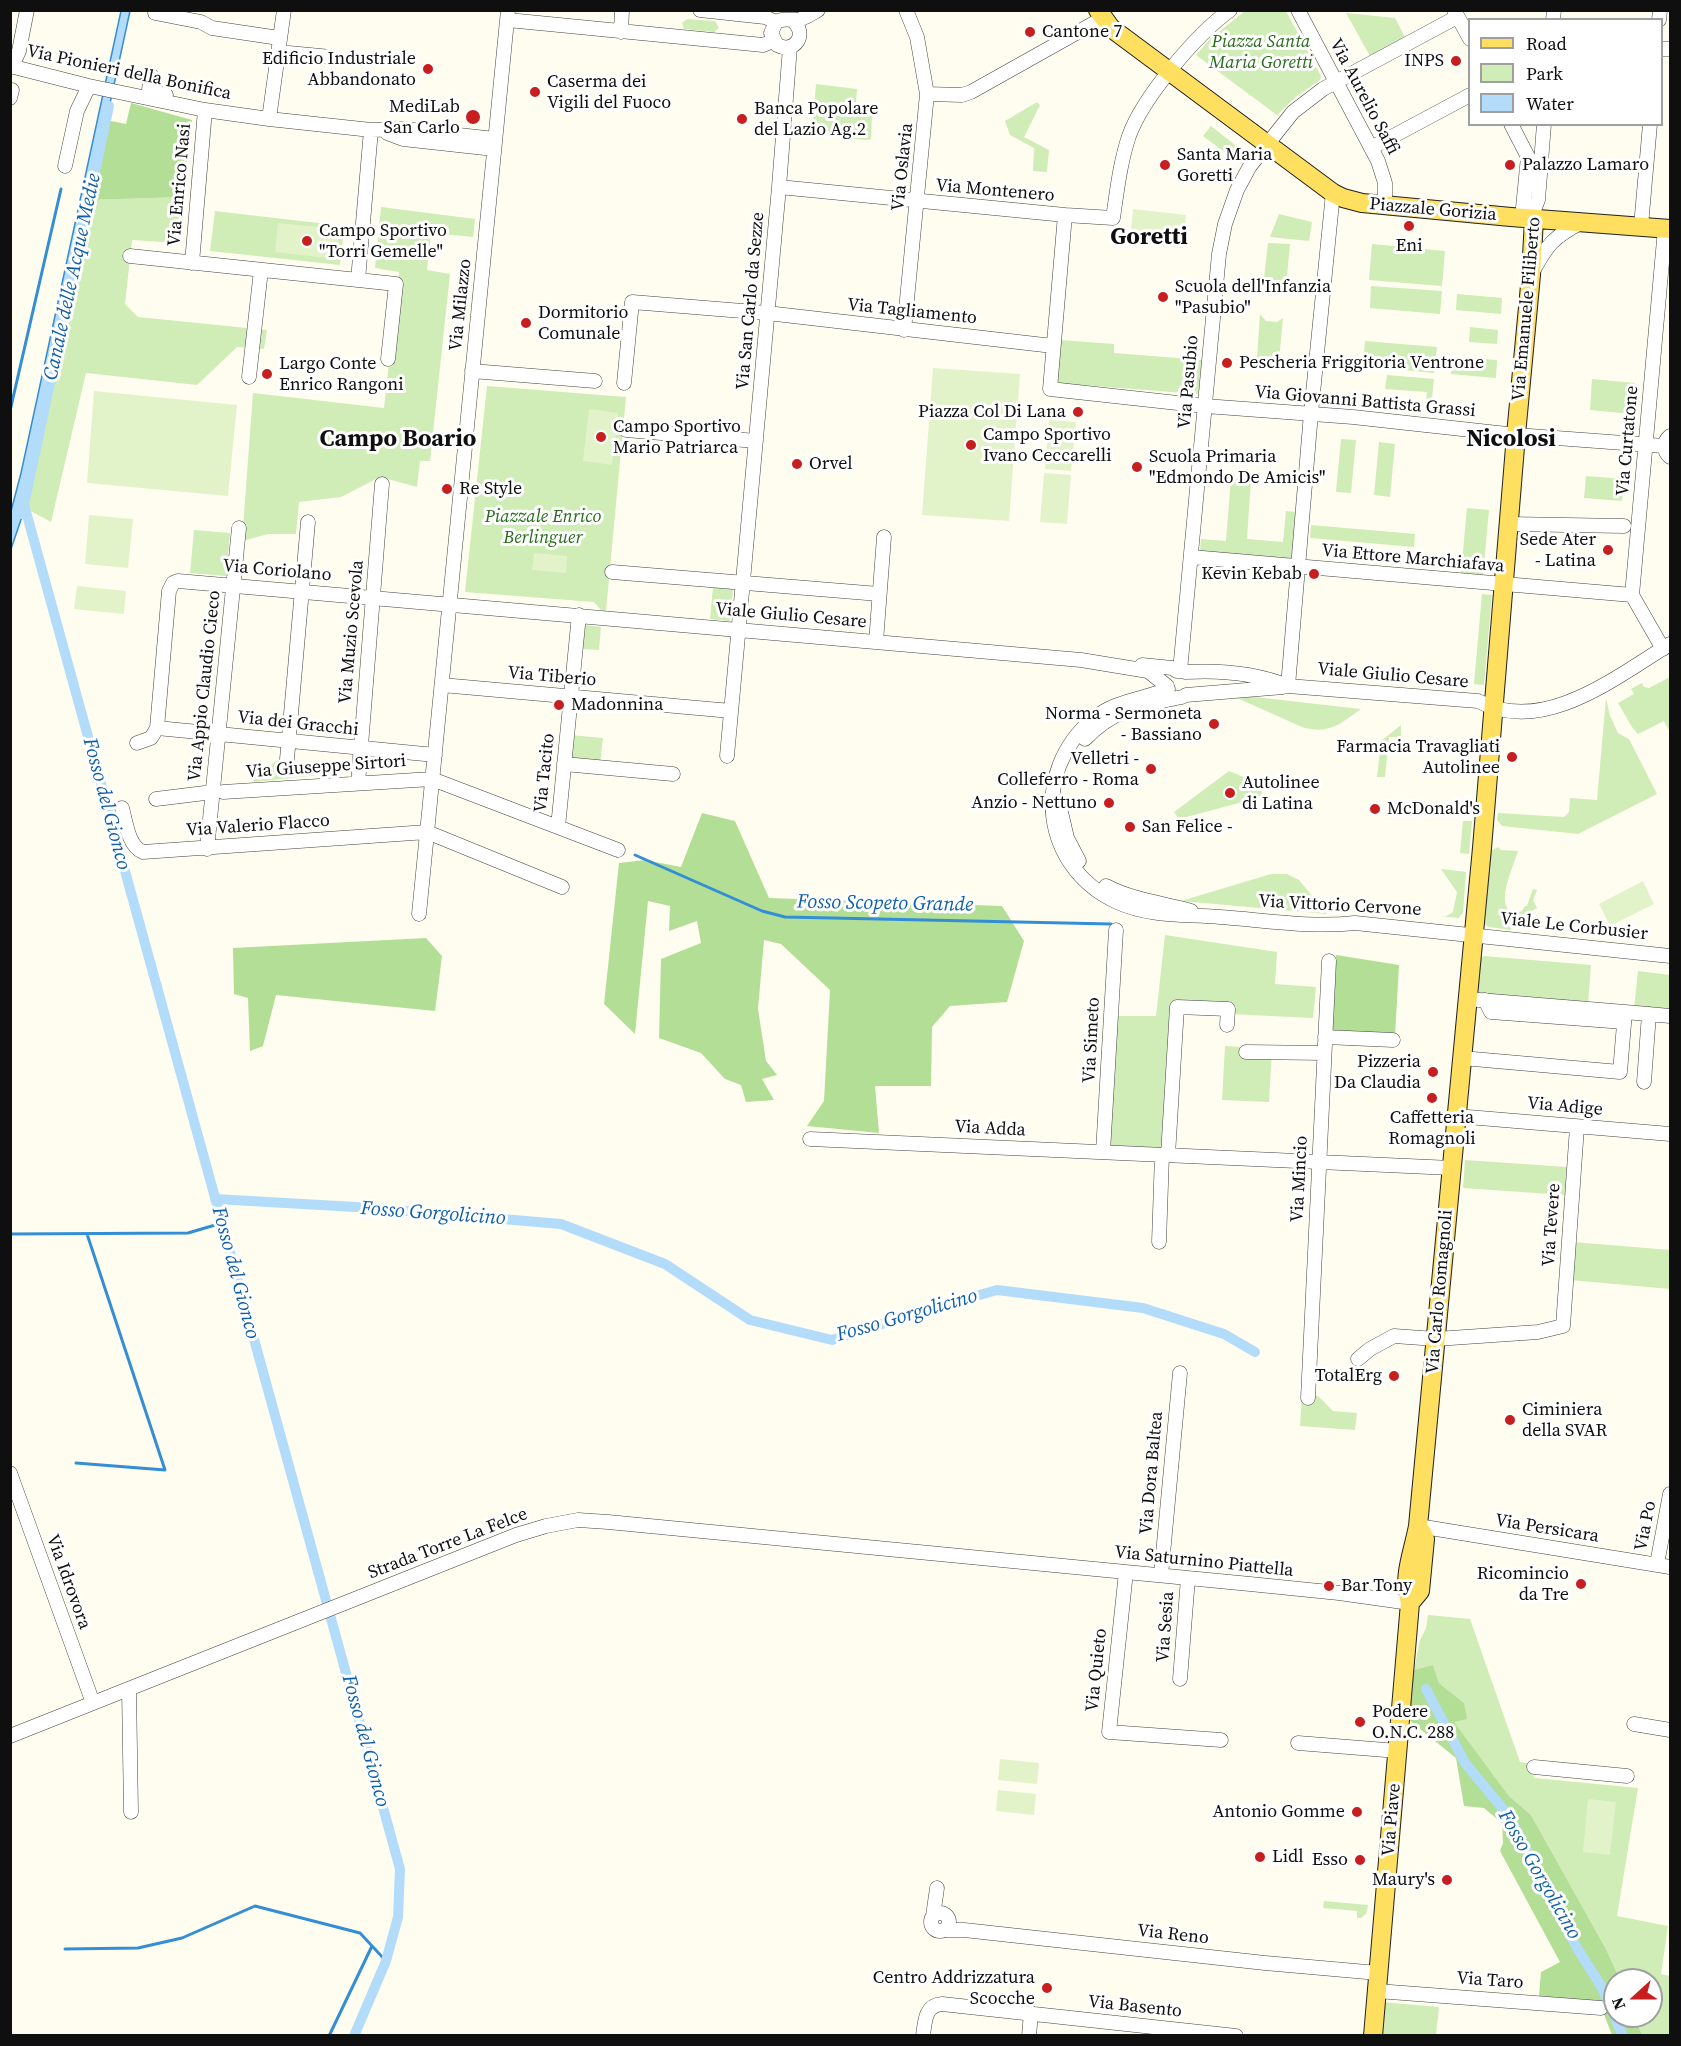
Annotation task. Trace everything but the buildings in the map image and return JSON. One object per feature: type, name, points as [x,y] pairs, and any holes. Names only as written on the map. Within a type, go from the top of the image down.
[{"type":"main road","name":"Piazzale Gorizia","points":[[1101,14],[1107,25],[1333,193],[1353,201],[1668,229]]},
{"type":"main road","name":"Via Emanuele Filiberto","points":[[1493,710],[1531,275],[1530,215]]},
{"type":"main road","name":"Via Carlo Romagnoli","points":[[1418,1526],[1462,1058],[1476,1000],[1473,935],[1493,710]]},
{"type":"main road","name":"Via Piave","points":[[1373,2036],[1410,1603],[1420,1591],[1425,1539],[1418,1526]]},
{"type":"street","points":[[14,67],[27,10]]},
{"type":"street","points":[[269,119],[284,10]]},
{"type":"street","points":[[621,32],[622,10]]},
{"type":"street","points":[[700,10],[765,17],[776,22]]},
{"type":"street","points":[[793,21],[799,28],[800,37],[795,45],[781,47],[774,41],[771,33],[776,22],[784,19],[793,21],[818,10]]},
{"type":"street","name":"Via Oslavia","points":[[904,330],[927,94],[920,48],[914,26],[906,10]]},
{"type":"street","points":[[1170,72],[1205,32],[1230,10]]},
{"type":"street","name":"Via Aurelio Saffi","points":[[1298,10],[1384,176],[1384,205]]},
{"type":"street","points":[[155,13],[201,22],[212,28],[279,38]]},
{"type":"street","points":[[927,94],[962,95],[970,92],[1101,14]]},
{"type":"street","points":[[1456,14],[1468,35]]},
{"type":"street","name":"Via Pasubio","points":[[1181,671],[1219,254],[1223,231],[1237,190],[1267,144],[1299,106],[1336,82],[1456,14]]},
{"type":"street","points":[[508,15],[621,32],[763,45],[774,41]]},
{"type":"street","name":"Via Milazzo","points":[[450,604],[508,15]]},
{"type":"street","name":"Via San Carlo da Sezze","points":[[727,756],[780,187],[790,47]]},
{"type":"street","points":[[278,52],[331,57]]},
{"type":"street","name":"Via Pionieri della Bonifica","points":[[14,67],[135,97],[205,110],[377,130],[403,139],[494,144]]},
{"type":"street","name":"Via Montenero","points":[[780,187],[918,202],[1113,218],[1121,163],[1130,134],[1147,102],[1170,72]]},
{"type":"street","points":[[151,75],[149,90],[184,99],[227,104],[234,114]]},
{"type":"street","points":[[65,166],[76,111],[89,86]]},
{"type":"street","points":[[1371,148],[1468,96]]},
{"type":"street","name":"Via Enrico Nasi","points":[[192,263],[205,110]]},
{"type":"street","points":[[1512,126],[1528,157],[1530,215]]},
{"type":"street","points":[[1522,126],[1535,152],[1530,215]]},
{"type":"street","name":"Via Emanuele Filiberto","points":[[1530,215],[1538,200],[1544,126]]},
{"type":"street","points":[[1641,226],[1650,126]]},
{"type":"street","points":[[358,280],[377,130]]},
{"type":"street","points":[[1288,686],[1311,413],[1333,193]]},
{"type":"street","points":[[1065,215],[1050,389],[1205,406]]},
{"type":"street","points":[[1531,275],[1550,243],[1566,230],[1582,222]]},
{"type":"street","name":"Via Curtatone","points":[[1632,595],[1668,229]]},
{"type":"street","points":[[130,256],[396,284],[388,359]]},
{"type":"street","points":[[249,377],[261,270]]},
{"type":"street","name":"Via Tagliamento","points":[[624,383],[632,302],[1053,345]]},
{"type":"street","points":[[472,371],[595,381]]},
{"type":"street","name":"Via Giovanni Battista Grassi","points":[[1205,406],[1311,413],[1516,435],[1668,446]]},
{"type":"street","points":[[626,430],[756,441]]},
{"type":"street","name":"Via Muzio Scevola","points":[[358,783],[382,484]]},
{"type":"street","points":[[287,759],[308,522]]},
{"type":"street","points":[[1509,524],[1624,526]]},
{"type":"street","name":"Via Appio Claudio Cieco","points":[[207,849],[218,792],[219,734],[239,528]]},
{"type":"street","points":[[876,642],[884,537]]},
{"type":"street","name":"Via Ettore Marchiafava","points":[[1191,557],[1632,595]]},
{"type":"street","points":[[612,572],[879,594]]},
{"type":"street","name":"Via Coriolano","points":[[157,728],[169,591],[173,583],[181,581],[450,604]]},
{"type":"street","points":[[1632,595],[1667,646]]},
{"type":"street","name":"Viale Giulio Cesare","points":[[450,604],[1081,660],[1148,671],[1168,687]]},
{"type":"street","name":"Via Giuseppe Sirtori","points":[[419,914],[450,604]]},
{"type":"street","name":"Via Tacito","points":[[558,827],[579,615]]},
{"type":"street","name":"Viale Giulio Cesare","points":[[1184,696],[1288,686],[1478,701],[1493,710],[1527,711],[1561,705],[1587,694],[1667,646]]},
{"type":"street","name":"Viale Giulio Cesare","points":[[1129,668],[1140,665],[1162,666],[1181,671],[1228,673],[1288,686]]},
{"type":"street","points":[[1181,671],[1193,681],[1192,689],[1184,696],[1174,695],[1168,687],[1170,675],[1181,671]]},
{"type":"street","name":"Via Tiberio","points":[[442,685],[732,711]]},
{"type":"street","name":"Via Vittorio Cervone","points":[[1168,687],[1117,704],[1092,719],[1061,760],[1052,801],[1054,822],[1062,849],[1075,871],[1094,889],[1125,905],[1168,915],[1204,915],[1330,926],[1355,923],[1473,935]]},
{"type":"street","name":"Via Vittorio Cervone","points":[[1184,696],[1127,710],[1113,716],[1093,731],[1075,752],[1068,766],[1062,791],[1061,812],[1072,849],[1082,866],[1096,880],[1135,898],[1167,904],[1204,915]]},
{"type":"street","points":[[137,743],[151,738],[157,728]]},
{"type":"street","name":"Via dei Gracchi","points":[[157,728],[435,755]]},
{"type":"street","points":[[564,764],[673,774]]},
{"type":"street","points":[[432,779],[618,850]]},
{"type":"street","name":"Via Giuseppe Sirtori","points":[[156,799],[218,792],[432,779]]},
{"type":"street","name":"Via Valerio Flacco","points":[[122,808],[132,843],[141,851],[207,849],[427,832]]},
{"type":"street","points":[[427,832],[562,887]]},
{"type":"street","name":"Via Simeto","points":[[1103,1152],[1116,930]]},
{"type":"street","name":"Viale Le Corbusier","points":[[1473,935],[1671,956]]},
{"type":"street","name":"Via Mincio","points":[[1308,1398],[1329,962]]},
{"type":"street","points":[[1476,1000],[1491,1012],[1625,1017],[1649,1014],[1671,1016]]},
{"type":"street","points":[[1159,1242],[1177,1007],[1227,1009],[1227,1025]]},
{"type":"street","points":[[1644,1082],[1649,1014]]},
{"type":"street","points":[[1462,1058],[1620,1072],[1625,1017]]},
{"type":"street","points":[[1325,1037],[1393,1040]]},
{"type":"street","points":[[1246,1052],[1324,1053]]},
{"type":"street","name":"Via Adige","points":[[1456,1116],[1671,1134]]},
{"type":"street","name":"Via Tevere","points":[[1436,1339],[1538,1332],[1563,1326],[1577,1127]]},
{"type":"street","name":"Via Adda","points":[[810,1139],[1452,1168]]},
{"type":"street","points":[[1358,1359],[1394,1336],[1436,1339]]},
{"type":"street","name":"Via Dora Baltea","points":[[1161,1575],[1180,1374]]},
{"type":"street","name":"Via Idrovora","points":[[10,1473],[93,1703]]},
{"type":"street","name":"Via Po","points":[[1664,1566],[1671,1494]]},
{"type":"street","name":"Strada Torre La Felce","points":[[10,1736],[516,1535],[578,1520],[768,1536],[995,1560]]},
{"type":"street","name":"Via Persicara","points":[[1418,1526],[1664,1566]]},
{"type":"street","name":"Via Saturnino Piattella","points":[[995,1560],[1339,1593],[1410,1603]]},
{"type":"street","name":"Via Quieto","points":[[1126,1572],[1109,1732],[1221,1740]]},
{"type":"street","name":"Via Sesia","points":[[1180,1679],[1188,1578]]},
{"type":"street","points":[[129,1689],[131,1812]]},
{"type":"street","points":[[1634,1724],[1671,1730]]},
{"type":"street","points":[[1299,1743],[1398,1750]]},
{"type":"street","points":[[1534,1767],[1627,1776]]},
{"type":"street","name":"Via Reno","points":[[936,1894],[942,1920],[964,1930],[1253,1962],[1377,1982]]},
{"type":"street","name":"Via Taro","points":[[1377,1982],[1601,2008]]},
{"type":"street","name":"Via Basento","points":[[923,2036],[925,2017],[934,2004],[1236,2036]]},
{"type":"street","points":[[1029,2036],[1031,2013]]},
{"type":"green space","name":"Piazza Santa Maria Goretti","points":[[1245,11],[1286,11],[1321,76],[1320,80],[1297,96],[1277,115],[1196,55],[1211,38]]},
{"type":"green space","points":[[1346,13],[1395,18],[1406,39],[1371,58]]},
{"type":"green space","points":[[687,19],[715,21],[719,28],[714,32],[684,29],[682,23]]},
{"type":"green space","points":[[816,84],[857,89],[856,102],[837,104],[843,110],[841,112],[847,115],[872,113],[871,139],[812,134]]},
{"type":"green space","points":[[1037,102],[1040,105],[1024,137],[1049,150],[1047,172],[1033,171],[1034,148],[1010,135],[1005,121]]},
{"type":"green space","points":[[131,103],[192,120],[183,197],[89,200],[106,120],[126,124]]},
{"type":"green space","points":[[1211,126],[1245,153],[1239,163],[1203,136]]},
{"type":"green space","points":[[183,197],[178,243],[132,240],[125,304],[138,317],[267,330],[264,349],[237,347],[197,385],[86,373],[51,522],[25,508],[33,459],[89,200]]},
{"type":"green space","points":[[381,207],[475,219],[473,237],[431,233],[427,270],[450,274],[430,461],[420,461],[417,487],[380,477],[341,497],[299,502],[296,534],[268,534],[242,541],[253,393],[384,408],[399,272],[375,268]]},
{"type":"green space","points":[[1133,209],[1186,215],[1183,248],[1130,243]]},
{"type":"green space","points":[[215,211],[344,226],[340,265],[210,251]]},
{"type":"green space","points":[[1279,214],[1312,222],[1309,241],[1270,237]]},
{"type":"green space","name":"Campo Sportivo \"Torri Gemelle\"","points":[[278,223],[339,229],[336,259],[275,252]]},
{"type":"green space","points":[[1268,243],[1290,244],[1286,287],[1281,281],[1270,280],[1263,286]]},
{"type":"green space","points":[[1372,244],[1445,251],[1442,286],[1369,280]]},
{"type":"green space","points":[[1371,286],[1442,291],[1440,314],[1370,308]]},
{"type":"green space","points":[[1457,294],[1502,298],[1501,314],[1456,310]]},
{"type":"green space","points":[[1260,314],[1266,321],[1277,322],[1283,318],[1279,360],[1257,358]]},
{"type":"green space","points":[[1470,327],[1498,330],[1497,344],[1469,342]]},
{"type":"green space","points":[[1060,340],[1114,344],[1114,353],[1202,360],[1199,391],[1197,394],[1056,383]]},
{"type":"green space","points":[[1365,341],[1437,347],[1434,373],[1363,366]]},
{"type":"green space","points":[[1452,357],[1497,360],[1496,378],[1451,374]]},
{"type":"green space","name":"Campo Sportivo Ivano Ceccarelli","points":[[933,368],[1020,374],[1009,521],[922,515]]},
{"type":"green space","points":[[1387,375],[1434,379],[1431,408],[1426,407],[1427,392],[1385,389]]},
{"type":"green space","points":[[1592,379],[1635,383],[1632,414],[1590,410]]},
{"type":"green space","name":"Piazzale Enrico Berlinguer","points":[[487,386],[626,397],[606,611],[601,610],[594,602],[465,592]]},
{"type":"green space","points":[[94,391],[237,405],[228,496],[87,483]]},
{"type":"green space","name":"Campo Sportivo Mario Patriarca","points":[[589,409],[618,413],[612,465],[583,461]]},
{"type":"green space","points":[[1049,420],[1076,422],[1071,471],[1045,469]]},
{"type":"green space","points":[[1341,439],[1356,440],[1351,493],[1336,492]]},
{"type":"green space","points":[[1379,442],[1395,444],[1390,497],[1374,495]]},
{"type":"green space","points":[[1044,473],[1071,475],[1067,524],[1040,522]]},
{"type":"green space","points":[[1586,476],[1624,479],[1622,501],[1584,498]]},
{"type":"green space","points":[[1231,478],[1251,480],[1247,539],[1283,542],[1286,511],[1296,512],[1292,559],[1200,551],[1201,539],[1226,541]]},
{"type":"green space","points":[[1467,508],[1489,510],[1483,575],[1461,573]]},
{"type":"green space","points":[[89,515],[133,519],[128,568],[85,564]]},
{"type":"green space","points":[[1311,525],[1415,534],[1414,547],[1310,538]]},
{"type":"green space","points":[[194,530],[230,533],[226,576],[190,573]]},
{"type":"green space","points":[[534,553],[567,556],[566,573],[532,570]]},
{"type":"green space","points":[[77,586],[126,591],[124,614],[74,609]]},
{"type":"green space","points":[[713,587],[733,589],[730,621],[710,619]]},
{"type":"green space","points":[[1482,594],[1492,595],[1484,685],[1474,684]]},
{"type":"green space","points":[[585,625],[601,627],[599,650],[583,649]]},
{"type":"green space","points":[[1670,677],[1670,732],[1664,721],[1638,734],[1618,703],[1634,694],[1631,689],[1642,683],[1644,687],[1649,688]]},
{"type":"green space","points":[[1228,694],[1361,709],[1334,727],[1311,729]]},
{"type":"green space","points":[[1606,698],[1610,716],[1618,733],[1629,739],[1657,794],[1578,834],[1502,826],[1497,820],[1498,813],[1564,817],[1569,812],[1570,798],[1597,800]]},
{"type":"green space","points":[[1401,725],[1401,737],[1389,737],[1385,777],[1377,777],[1381,741]]},
{"type":"green space","points":[[570,735],[603,738],[600,764],[568,761]]},
{"type":"green space","points":[[278,760],[317,764],[317,775],[254,782],[253,770],[263,770]]},
{"type":"green space","points":[[1229,771],[1263,785],[1261,797],[1179,819],[1174,812]]},
{"type":"green space","points":[[702,813],[735,821],[769,898],[1002,906],[1024,941],[1007,1002],[950,1006],[932,1027],[931,1086],[875,1086],[879,1133],[807,1126],[824,1101],[830,990],[781,944],[764,940],[758,1009],[766,1061],[777,1075],[762,1079],[774,1100],[746,1102],[741,1085],[725,1079],[701,1053],[659,1038],[661,959],[701,943],[697,921],[669,931],[670,906],[648,901],[635,1034],[604,1004],[619,863],[645,860],[681,867]]},
{"type":"green space","points":[[1463,821],[1472,821],[1469,854],[1460,853]]},
{"type":"green space","points":[[1498,847],[1501,850],[1518,851],[1505,893],[1507,908],[1512,913],[1522,911],[1527,906],[1533,889],[1537,890],[1533,900],[1537,908],[1522,916],[1513,915],[1511,930],[1485,925],[1491,851]]},
{"type":"green space","points":[[1441,869],[1466,872],[1463,913],[1458,918],[1446,917],[1453,912],[1457,892]]},
{"type":"green space","points":[[1271,874],[1287,874],[1299,880],[1327,914],[1181,901]]},
{"type":"green space","points":[[1643,881],[1654,904],[1610,926],[1599,904]]},
{"type":"green space","points":[[1165,935],[1277,952],[1275,984],[1316,987],[1313,1018],[1230,1014],[1173,1003],[1165,1153],[1109,1150],[1117,1016],[1156,1016]]},
{"type":"green space","points":[[426,938],[442,956],[435,1011],[276,995],[263,1046],[250,1051],[248,998],[234,994],[233,948]]},
{"type":"green space","points":[[1336,955],[1399,965],[1395,1036],[1332,1033]]},
{"type":"green space","points":[[1484,956],[1591,965],[1588,1004],[1478,996],[1481,958]]},
{"type":"green space","points":[[1638,971],[1670,975],[1670,1013],[1634,1009]]},
{"type":"green space","points":[[1225,1046],[1272,1049],[1269,1102],[1222,1100]]},
{"type":"green space","points":[[1465,1160],[1567,1167],[1565,1195],[1463,1188]]},
{"type":"green space","points":[[1573,1242],[1670,1250],[1670,1289],[1570,1280]]},
{"type":"green space","points":[[1302,1395],[1318,1396],[1333,1411],[1357,1413],[1355,1430],[1300,1426]]},
{"type":"green space","points":[[1428,1615],[1470,1619],[1520,1762],[1531,1764],[1534,1778],[1638,1788],[1617,1916],[1668,1926],[1662,1968],[1615,1968],[1531,1815],[1509,1796],[1453,1721],[1464,1703],[1439,1683],[1433,1665],[1414,1670],[1420,1640],[1426,1628]]},
{"type":"green space","points":[[1433,1665],[1439,1683],[1464,1703],[1467,1719],[1454,1722],[1509,1796],[1531,1815],[1606,1949],[1615,1968],[1603,1968],[1603,2012],[1600,2004],[1539,1996],[1541,1972],[1560,1962],[1500,1851],[1503,1843],[1502,1823],[1484,1808],[1464,1806],[1456,1758],[1409,1720],[1414,1670]]},
{"type":"green space","points":[[1000,1759],[1039,1763],[1037,1784],[998,1780]]},
{"type":"green space","points":[[998,1790],[1036,1794],[1034,1815],[996,1811]]},
{"type":"green space","points":[[1588,1799],[1616,1802],[1610,1855],[1583,1852]]},
{"type":"green space","points":[[1324,1901],[1368,1905],[1366,1914],[1357,1918],[1357,1911],[1323,1908]]},
{"type":"green space","points":[[1663,1974],[1670,1976],[1670,2035],[1642,2035],[1639,2028],[1663,2028]]},
{"type":"green space","points":[[1381,2002],[1439,2007],[1436,2035],[1378,2036]]},
{"type":"green space","points":[[1609,2028],[1639,2028],[1642,2035],[1612,2035]]},
{"type":"water","points":[[121,11],[130,11],[33,459],[25,508],[11,549],[10,515]]},
{"type":"waterway","name":"Canale delle Acque Medie","points":[[22,514],[109,106]]},
{"type":"waterway","points":[[10,411],[61,189]]},
{"type":"waterway","name":"Fosso del Gionco","points":[[25,508],[400,1869],[398,1917],[386,1961],[354,2036]]},
{"type":"waterway","name":"Fosso Scopeto Grande","points":[[635,855],[762,911],[785,917],[1111,924]]},
{"type":"waterway","name":"Fosso Gorgolicino","points":[[215,1199],[373,1208],[561,1224],[665,1264],[750,1320],[832,1340],[997,1290],[1143,1308],[1224,1334],[1255,1352]]},
{"type":"waterway","points":[[10,1234],[188,1233],[222,1223]]},
{"type":"waterway","points":[[76,1463],[165,1470],[87,1234]]},
{"type":"waterway","name":"Fosso Gorgolicino","points":[[1426,1689],[1465,1763],[1509,1816],[1577,1948],[1601,1986],[1623,2036]]},
{"type":"waterway","points":[[65,1949],[138,1948],[182,1938],[255,1906],[360,1933],[386,1961]]},
{"type":"waterway","points":[[329,2036],[372,1946]]},
{"type":"place","name":"Cantone 7","points":[[1030,32]]},
{"type":"place","name":"INPS","points":[[1456,61]]},
{"type":"place","name":"Edificio Industriale Abbandonato","points":[[428,69]]},
{"type":"place","name":"Caserma dei Vigili del Fuoco","points":[[535,92]]},
{"type":"place","name":"MediLab San Carlo","points":[[473,117]]},
{"type":"place","name":"Banca Popolare del Lazio Ag.2","points":[[742,119]]},
{"type":"place","name":"Santa Maria Goretti","points":[[1165,165]]},
{"type":"place","name":"Palazzo Lamaro","points":[[1510,165]]},
{"type":"place","name":"Eni","points":[[1409,226]]},
{"type":"place","name":"Campo Sportivo \"Torri Gemelle\"","points":[[307,241]]},
{"type":"place","name":"Scuola dell'Infanzia \"Pasubio\"","points":[[1163,297]]},
{"type":"place","name":"Dormitorio Comunale","points":[[526,323]]},
{"type":"place","name":"Pescheria Friggitoria Ventrone","points":[[1227,363]]},
{"type":"place","name":"Largo Conte Enrico Rangoni","points":[[267,374]]},
{"type":"place","name":"Piazza Col Di Lana","points":[[1078,412]]},
{"type":"place","name":"Campo Sportivo Mario Patriarca","points":[[601,437]]},
{"type":"place","name":"Campo Sportivo Ivano Ceccarelli","points":[[971,445]]},
{"type":"place","name":"Orvel","points":[[797,464]]},
{"type":"place","name":"Scuola Primaria \"Edmondo De Amicis\"","points":[[1137,467]]},
{"type":"place","name":"Re Style","points":[[447,489]]},
{"type":"place","name":"Sede Ater - Latina","points":[[1608,550]]},
{"type":"place","name":"Kevin Kebab","points":[[1314,574]]},
{"type":"place","name":"Madonnina","points":[[559,705]]},
{"type":"place","name":"Norma - Sermoneta - Bassiano","points":[[1214,724]]},
{"type":"place","name":"Farmacia Travagliati Autolinee","points":[[1512,757]]},
{"type":"place","name":"Velletri - Colleferro - Roma","points":[[1151,769]]},
{"type":"place","name":"Autolinee di Latina","points":[[1230,793]]},
{"type":"place","name":"Anzio - Nettuno","points":[[1109,803]]},
{"type":"place","name":"McDonald's","points":[[1375,809]]},
{"type":"place","name":"San Felice -","points":[[1130,827]]},
{"type":"place","name":"Pizzeria Da Claudia","points":[[1433,1072]]},
{"type":"place","name":"Caffetteria Romagnoli","points":[[1432,1098]]},
{"type":"place","name":"TotalErg","points":[[1394,1376]]},
{"type":"place","name":"Ciminiera della SVAR","points":[[1510,1420]]},
{"type":"place","name":"Ricomincio da Tre","points":[[1581,1584]]},
{"type":"place","name":"Bar Tony","points":[[1329,1586]]},
{"type":"place","name":"Podere O.N.C. 288","points":[[1360,1722]]},
{"type":"place","name":"Antonio Gomme","points":[[1357,1812]]},
{"type":"place","name":"Lidl","points":[[1260,1857]]},
{"type":"place","name":"Esso","points":[[1360,1860]]},
{"type":"place","name":"Maury's","points":[[1447,1880]]},
{"type":"place","name":"Centro Addrizzatura Scocche","points":[[1047,1988]]},
{"type":"district","name":"Goretti","points":[[1149,238]]},
{"type":"district","name":"Campo Boario","points":[[398,440]]},
{"type":"district","name":"Nicolosi","points":[[1511,440]]}]
